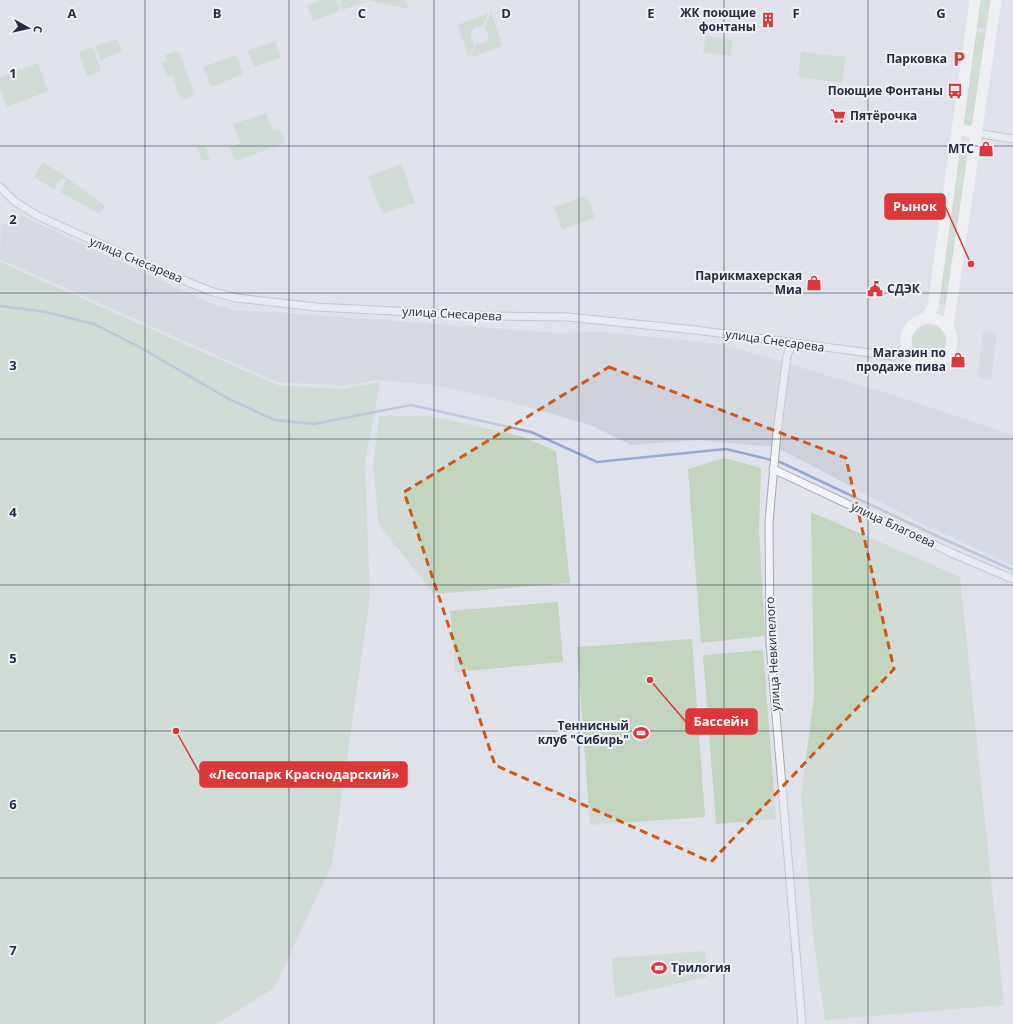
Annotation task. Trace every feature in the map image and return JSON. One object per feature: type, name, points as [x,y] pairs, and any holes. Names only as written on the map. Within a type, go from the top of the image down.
[{"type":"street","points":[[927,317],[933,307],[975,0]]},
{"type":"street","points":[[948,326],[938,319],[927,317],[916,321],[908,330],[905,341],[906,347],[911,356],[920,362],[930,364],[940,362],[948,355],[952,346],[952,336],[948,326],[996,0]]},
{"type":"street","points":[[957,126],[964,131],[977,135],[1013,139]]},
{"type":"street","points":[[955,140],[962,137],[970,138],[977,135]]},
{"type":"street","name":"улица Снесарева","points":[[0,187],[14,201],[38,216],[156,269],[210,291],[236,298],[316,307],[474,316],[568,317],[695,330],[893,356],[906,347]]},
{"type":"street","name":"улица Невкипелого","points":[[792,343],[787,356],[777,432],[769,522],[770,643],[802,1024]]},
{"type":"street","name":"улица Благоева","points":[[774,467],[954,554],[1013,580]]},
{"type":"highlighted area","points":[[609,367],[846,458],[894,669],[711,862],[495,765],[404,492]]},
{"type":"shaded area","points":[[20,215],[210,303],[235,311],[261,311],[557,333],[604,332],[721,344],[897,396],[1013,435],[1013,566],[923,524],[776,447],[697,440],[631,445],[593,426],[505,401],[435,385],[378,380],[345,386],[277,382],[0,259],[1,225],[17,219]]},
{"type":"shaded area","points":[[983,331],[997,332],[991,380],[978,378]]},
{"type":"green space","points":[[320,0],[336,0],[340,11],[313,21],[307,5]]},
{"type":"green space","points":[[344,0],[367,1],[343,10],[340,2]]},
{"type":"green space","points":[[366,0],[405,0],[409,9]]},
{"type":"green space","points":[[980,0],[991,0],[987,29],[976,27]]},
{"type":"green space","points":[[491,12],[503,46],[470,58],[476,44],[483,43],[488,39],[488,33],[484,28]]},
{"type":"green space","points":[[488,13],[482,27],[476,27],[471,32],[471,38],[475,43],[469,56],[457,25]]},
{"type":"green space","points":[[975,32],[986,33],[973,127],[962,126]]},
{"type":"green space","points":[[706,36],[733,40],[730,56],[703,52]]},
{"type":"green space","points":[[117,39],[122,52],[100,60],[96,46]]},
{"type":"green space","points":[[275,41],[281,57],[254,67],[248,51]]},
{"type":"green space","points":[[93,47],[101,71],[87,76],[79,52]]},
{"type":"green space","points":[[179,51],[195,95],[181,100],[172,75],[167,77],[162,63],[167,61],[165,55]]},
{"type":"green space","points":[[801,52],[846,57],[842,83],[798,77]]},
{"type":"green space","points":[[236,55],[243,74],[211,87],[203,67]]},
{"type":"green space","points":[[38,63],[48,91],[7,107],[0,88],[0,77]]},
{"type":"green space","points":[[266,113],[273,131],[240,143],[233,124]]},
{"type":"green space","points":[[280,129],[285,143],[235,161],[230,147]]},
{"type":"green space","points":[[960,143],[971,144],[948,305],[938,304]]},
{"type":"green space","points":[[205,145],[210,159],[202,161],[197,147]]},
{"type":"green space","points":[[43,162],[105,206],[100,214],[60,192],[66,181],[62,178],[54,189],[34,177]]},
{"type":"green space","points":[[402,164],[415,203],[382,214],[368,176]]},
{"type":"green space","points":[[587,196],[595,218],[562,230],[554,207]]},
{"type":"green space","points":[[0,262],[277,385],[342,389],[380,382],[365,463],[370,597],[332,864],[274,988],[216,1024],[0,1024]]},
{"type":"green space","points":[[932,325],[941,330],[945,335],[945,349],[941,354],[936,358],[926,359],[922,358],[913,349],[912,339],[913,335],[922,326]]},
{"type":"green space","points":[[379,416],[429,416],[521,436],[556,451],[570,583],[434,594],[379,525],[373,466]]},
{"type":"green space","points":[[724,458],[761,468],[759,532],[765,636],[701,643],[688,469]]},
{"type":"green space","points":[[811,512],[960,577],[1004,1005],[825,1020],[814,944],[801,796],[814,697]]},
{"type":"green space","points":[[558,602],[563,662],[455,672],[450,611]]},
{"type":"green space","name":"Теннисный клуб \"Сибирь\"","points":[[692,639],[705,817],[590,825],[577,647]]},
{"type":"green space","points":[[763,650],[776,819],[716,824],[703,655]]},
{"type":"green space","name":"Трилогия","points":[[705,951],[707,977],[615,998],[612,958]]},
{"type":"waterway","points":[[0,306],[46,312],[94,324],[143,349],[227,398],[275,420],[314,424],[411,405],[531,432],[597,462],[726,449],[780,462],[1013,570]]},
{"type":"place","name":"ЖК поющие фонтаны","points":[[768,20]]},
{"type":"place","name":"Парковка","points":[[959,59]]},
{"type":"place","name":"Поющие Фонтаны","points":[[955,91]]},
{"type":"place","name":"Пятёрочка","points":[[838,116]]},
{"type":"place","name":"МТС","points":[[986,149]]},
{"type":"place","name":"Рынок","points":[[971,264]]},
{"type":"place","name":"Парикмахерская Миа","points":[[814,283]]},
{"type":"place","name":"СДЭК","points":[[875,289]]},
{"type":"place","name":"Магазин по продаже пива","points":[[958,360]]},
{"type":"place","name":"Бассейн","points":[[650,680]]},
{"type":"place","name":"«Лесопарк Краснодарский»","points":[[176,731]]},
{"type":"place","name":"Теннисный клуб \"Сибирь\"","points":[[641,733]]},
{"type":"place","name":"Трилогия","points":[[659,968]]}]
